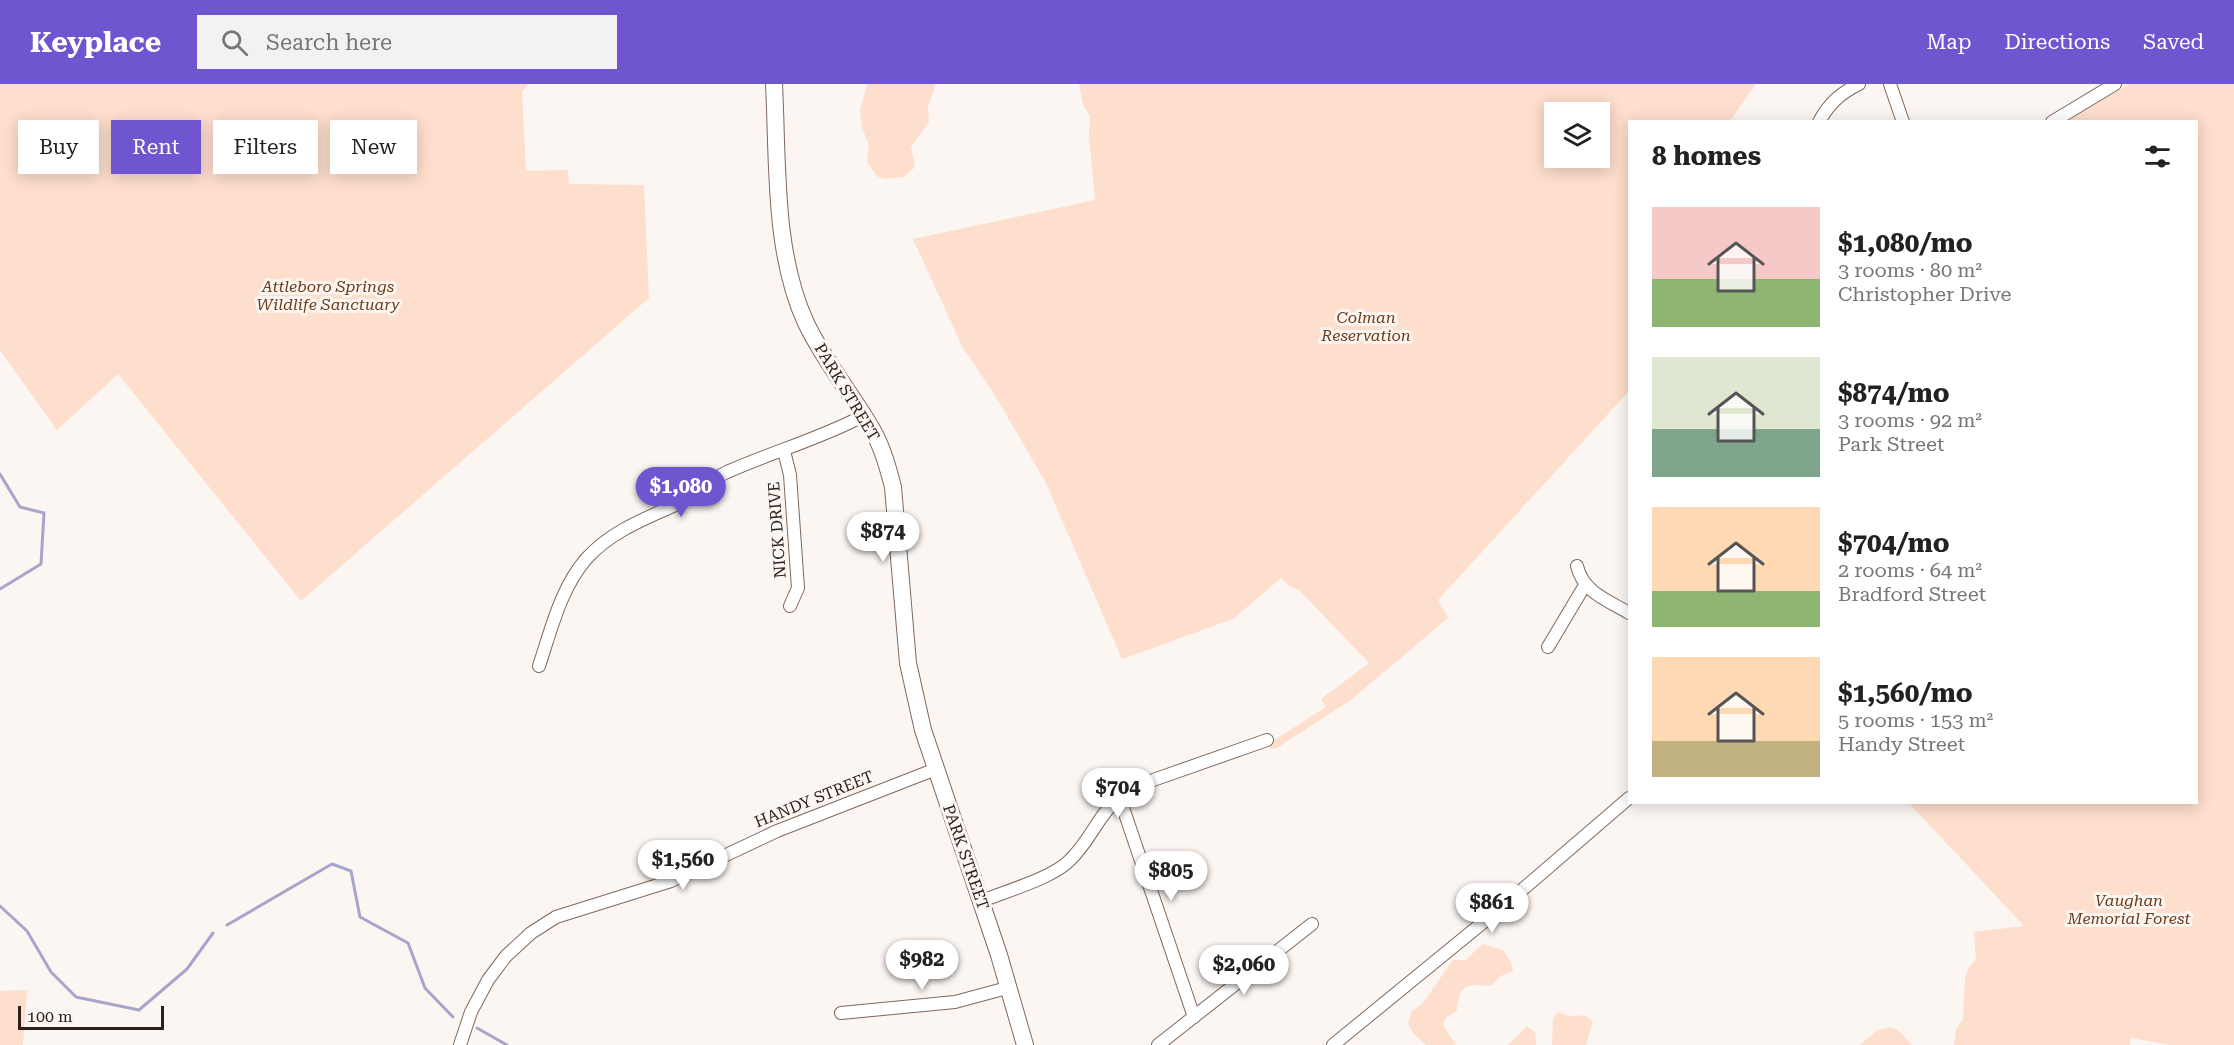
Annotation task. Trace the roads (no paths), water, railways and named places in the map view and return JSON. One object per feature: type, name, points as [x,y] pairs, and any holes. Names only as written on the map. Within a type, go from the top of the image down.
[{"type":"main road","name":"PARK STREET","points":[[774,84],[782,235],[794,296],[806,324],[878,441],[893,487],[908,663],[923,730],[999,955],[1025,1045]]},
{"type":"street","points":[[1820,120],[1827,107],[1842,93],[1859,84]]},
{"type":"street","points":[[1890,84],[1902,120]]},
{"type":"street","points":[[2055,120],[2115,84]]},
{"type":"street","points":[[539,666],[560,602],[582,565],[625,528],[674,505],[724,473],[784,451],[863,416]]},
{"type":"street","name":"NICK DRIVE","points":[[784,451],[790,475],[798,588],[790,606]]},
{"type":"street","points":[[1577,566],[1579,576],[1585,585],[1628,612]]},
{"type":"street","points":[[1548,647],[1585,585]]},
{"type":"street","points":[[981,901],[1063,867],[1077,852],[1109,805],[1119,796],[1139,785],[1267,740]]},
{"type":"street","name":"HANDY STREET","points":[[460,1045],[471,1012],[494,972],[506,956],[531,933],[556,917],[671,881],[777,831],[936,769]]},
{"type":"street","points":[[1119,796],[1194,1017]]},
{"type":"street","points":[[1333,1045],[1526,887],[1628,799]]},
{"type":"street","points":[[1158,1045],[1312,924]]},
{"type":"street","points":[[841,1013],[955,1002],[1007,988]]},
{"type":"waterway","points":[[0,474],[20,507],[44,513],[41,564],[0,589]]},
{"type":"waterway","points":[[227,925],[332,864],[351,871],[360,917],[408,943],[425,988],[453,1017]]},
{"type":"waterway","points":[[0,906],[27,931],[51,972],[76,997],[139,1010],[187,969],[213,933]]},
{"type":"waterway","points":[[477,1028],[507,1045]]},
{"type":"park label","name":"Attleboro Springs Wildlife Sanctuary","points":[[328,295]]},
{"type":"park label","name":"Colman Reservation","points":[[1366,326]]},
{"type":"park label","name":"Vaughan Memorial Forest","points":[[2129,909]]}]
